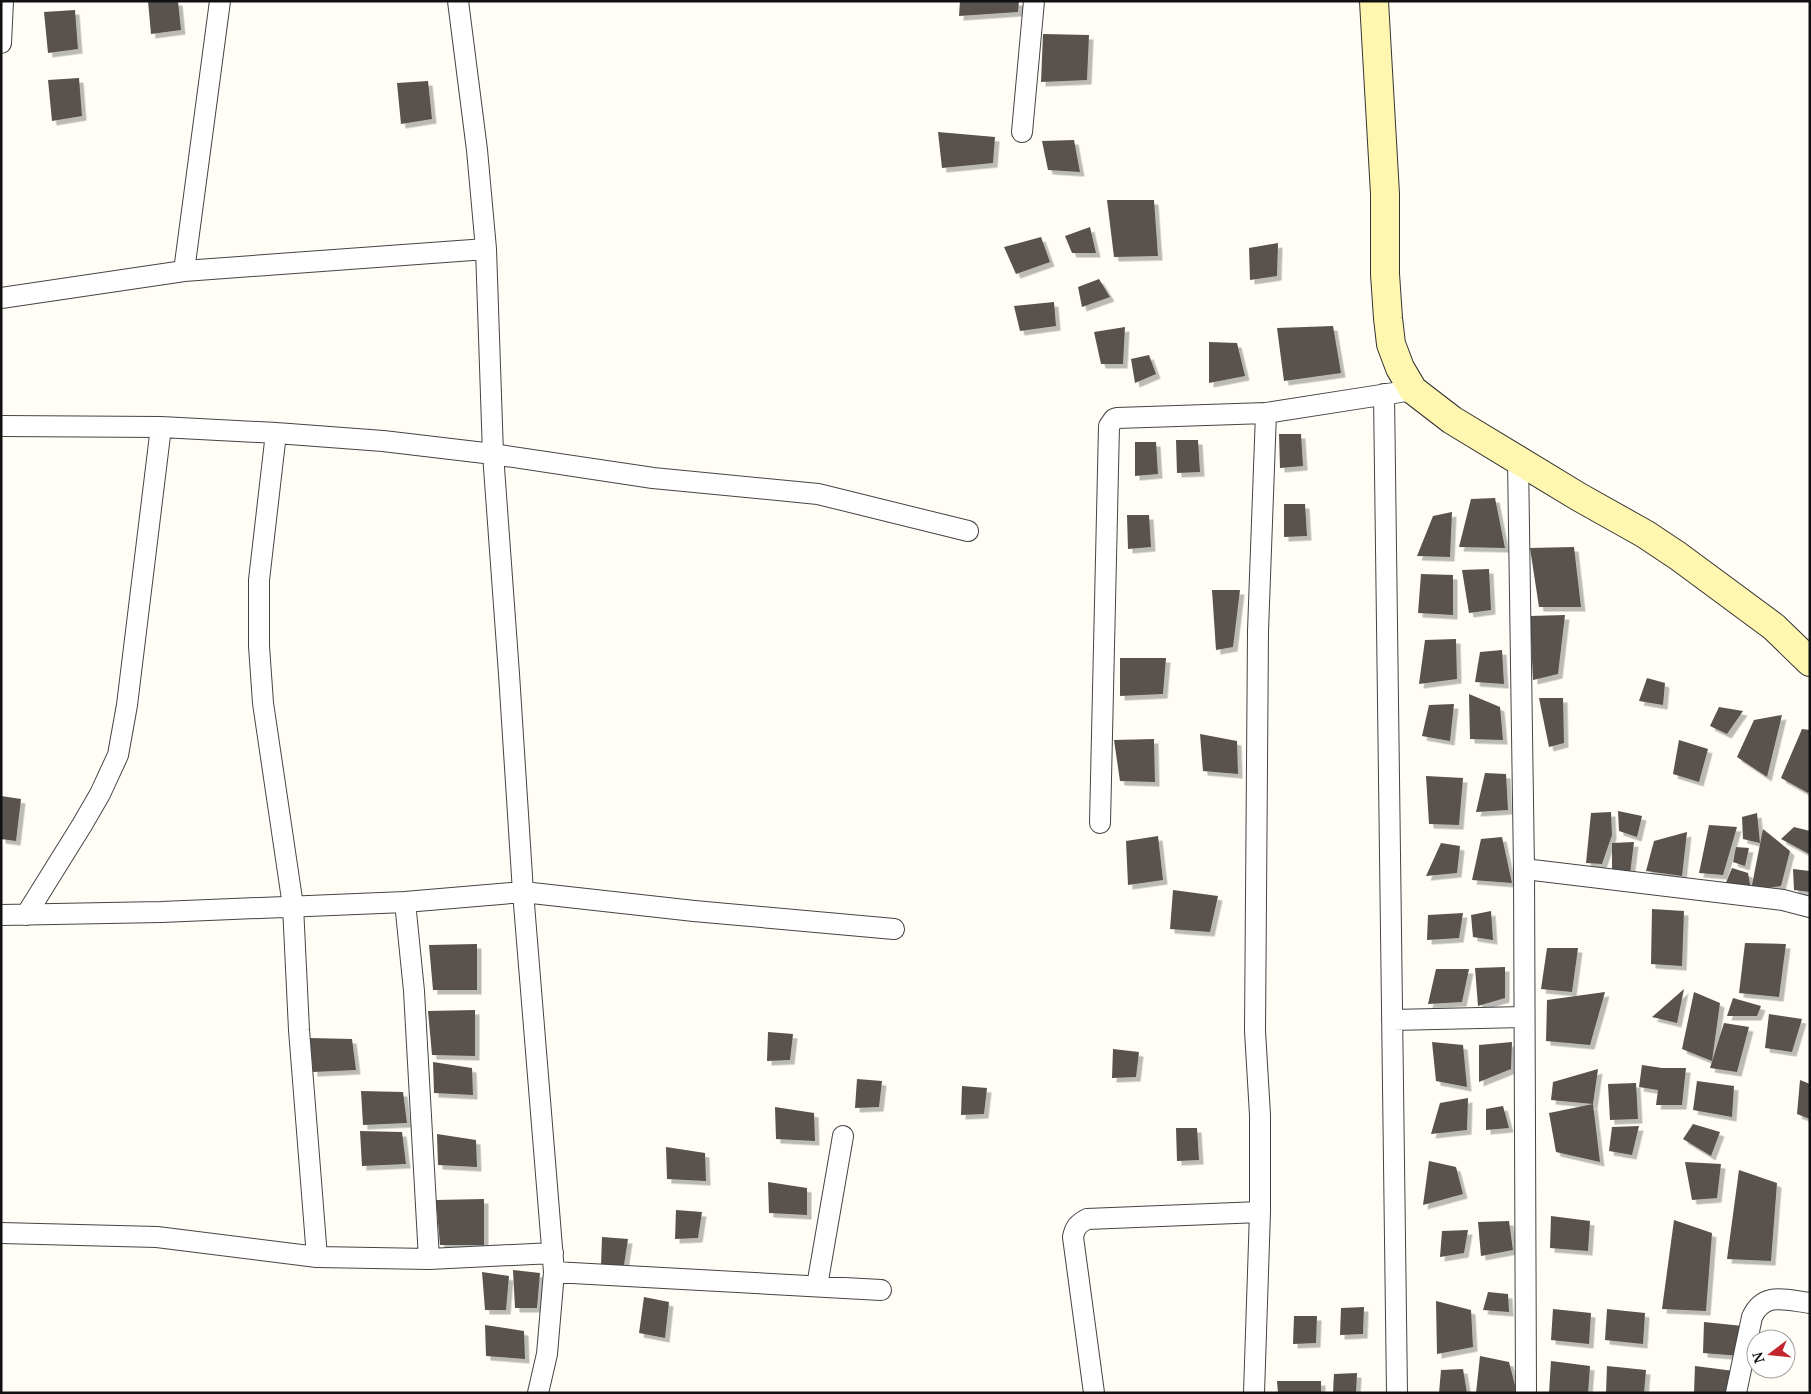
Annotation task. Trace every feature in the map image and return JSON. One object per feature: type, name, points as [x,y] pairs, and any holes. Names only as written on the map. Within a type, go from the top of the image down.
[{"type":"main road","points":[[1374,1],[1385,194],[1385,274],[1388,318],[1394,352],[1400,368],[1413,390],[1452,420],[1579,497],[1645,534],[1678,556],[1774,627],[1810,662]]},
{"type":"street","points":[[1,43],[3,1]]},
{"type":"street","points":[[184,271],[220,1]]},
{"type":"street","points":[[458,1],[477,150],[486,249],[493,454],[510,674],[523,892],[553,1263],[547,1354],[538,1393]]},
{"type":"street","points":[[1022,132],[1034,1]]},
{"type":"street","points":[[1,298],[184,271],[486,249]]},
{"type":"street","points":[[1100,823],[1109,426],[1114,419],[1266,413],[1413,390]]},
{"type":"street","points":[[1384,394],[1397,1393]]},
{"type":"street","points":[[1254,1393],[1260,1212],[1260,1114],[1255,1031],[1258,631],[1266,413]]},
{"type":"street","points":[[1,426],[161,427],[383,441],[493,454],[653,478],[818,494],[968,531]]},
{"type":"street","points":[[26,915],[100,794],[118,755],[127,705],[161,427]]},
{"type":"street","points":[[276,433],[259,580],[259,646],[263,702],[293,906],[299,1030],[317,1257]]},
{"type":"street","points":[[1518,459],[1524,869],[1526,1393]]},
{"type":"street","points":[[1524,869],[1783,900],[1810,907]]},
{"type":"street","points":[[1,915],[405,902],[523,892],[694,911],[894,928]]},
{"type":"street","points":[[405,902],[414,991],[430,1259]]},
{"type":"street","points":[[1392,1020],[1524,1018]]},
{"type":"street","points":[[817,1286],[843,1136]]},
{"type":"street","points":[[1094,1393],[1073,1237],[1079,1223],[1087,1219],[1260,1212]]},
{"type":"street","points":[[1,1233],[158,1237],[317,1257],[553,1263],[881,1290]]},
{"type":"street","points":[[1736,1393],[1752,1317],[1756,1308],[1763,1302],[1776,1299],[1810,1303]]},
{"type":"building","points":[[148,1],[178,1],[181,30],[151,34]]},
{"type":"building","points":[[960,1],[1019,1],[1018,12],[959,16]]},
{"type":"building","points":[[75,10],[78,49],[48,53],[44,12]]},
{"type":"building","points":[[1043,34],[1089,35],[1087,80],[1041,82]]},
{"type":"building","points":[[79,78],[82,116],[52,121],[48,80]]},
{"type":"building","points":[[428,81],[432,119],[401,124],[397,83]]},
{"type":"building","points":[[938,132],[995,137],[993,163],[942,168]]},
{"type":"building","points":[[1074,140],[1080,172],[1048,170],[1042,141]]},
{"type":"building","points":[[1107,200],[1154,200],[1158,256],[1114,257]]},
{"type":"building","points":[[1090,227],[1096,253],[1072,253],[1065,236]]},
{"type":"building","points":[[1041,237],[1050,262],[1016,274],[1004,247]]},
{"type":"building","points":[[1278,243],[1277,276],[1250,280],[1249,248]]},
{"type":"building","points":[[1099,279],[1110,297],[1082,307],[1078,287]]},
{"type":"building","points":[[1054,302],[1056,326],[1020,331],[1014,306]]},
{"type":"building","points":[[1333,326],[1341,373],[1284,381],[1277,328]]},
{"type":"building","points":[[1125,327],[1123,364],[1101,364],[1094,332]]},
{"type":"building","points":[[1209,342],[1237,343],[1245,376],[1209,383]]},
{"type":"building","points":[[1149,355],[1156,374],[1135,383],[1131,359]]},
{"type":"building","points":[[1279,434],[1301,434],[1303,466],[1280,468]]},
{"type":"building","points":[[1176,440],[1198,440],[1200,472],[1177,473]]},
{"type":"building","points":[[1135,442],[1156,442],[1158,474],[1135,476]]},
{"type":"building","points":[[1495,498],[1505,548],[1459,547],[1471,499]]},
{"type":"building","points":[[1284,504],[1305,504],[1307,536],[1284,537]]},
{"type":"building","points":[[1452,512],[1450,557],[1417,556],[1433,516]]},
{"type":"building","points":[[1127,515],[1149,515],[1151,547],[1128,549]]},
{"type":"building","points":[[1574,547],[1581,607],[1539,607],[1530,548]]},
{"type":"building","points":[[1489,569],[1491,610],[1469,613],[1462,570]]},
{"type":"building","points":[[1421,574],[1453,575],[1453,615],[1418,613]]},
{"type":"building","points":[[1212,590],[1240,590],[1233,647],[1216,650]]},
{"type":"building","points":[[1565,615],[1558,674],[1533,680],[1530,616]]},
{"type":"building","points":[[1456,639],[1457,679],[1419,684],[1425,640]]},
{"type":"building","points":[[1502,650],[1504,684],[1475,682],[1480,652]]},
{"type":"building","points":[[1120,658],[1166,658],[1163,694],[1120,696]]},
{"type":"building","points":[[1647,678],[1665,683],[1663,705],[1639,701]]},
{"type":"building","points":[[1469,694],[1500,707],[1503,740],[1470,739]]},
{"type":"building","points":[[1539,698],[1563,698],[1564,743],[1549,747]]},
{"type":"building","points":[[1454,704],[1450,741],[1422,736],[1429,705]]},
{"type":"building","points":[[1719,707],[1743,711],[1727,734],[1710,726]]},
{"type":"building","points":[[1782,715],[1767,777],[1737,757],[1754,720]]},
{"type":"building","points":[[1802,729],[1810,730],[1810,789],[1808,793],[1781,778]]},
{"type":"building","points":[[1200,734],[1237,741],[1238,774],[1203,771]]},
{"type":"building","points":[[1154,739],[1155,782],[1120,781],[1114,740]]},
{"type":"building","points":[[1679,740],[1708,749],[1699,782],[1673,774]]},
{"type":"building","points":[[1485,773],[1506,774],[1508,810],[1476,812]]},
{"type":"building","points":[[1426,776],[1463,778],[1459,825],[1429,824]]},
{"type":"building","points":[[1,796],[21,799],[16,841],[1,839]]},
{"type":"building","points":[[1618,811],[1642,816],[1637,837],[1619,831]]},
{"type":"building","points":[[1611,812],[1612,835],[1602,864],[1586,863],[1591,813]]},
{"type":"building","points":[[1757,813],[1760,843],[1743,839],[1742,817]]},
{"type":"building","points":[[1709,825],[1737,827],[1723,875],[1699,873]]},
{"type":"building","points":[[1794,827],[1810,831],[1809,854],[1781,839]]},
{"type":"building","points":[[1763,829],[1790,851],[1781,886],[1751,890]]},
{"type":"building","points":[[1687,832],[1682,876],[1646,871],[1654,841]]},
{"type":"building","points":[[1158,836],[1163,880],[1128,885],[1126,841]]},
{"type":"building","points":[[1502,837],[1512,883],[1472,880],[1481,839]]},
{"type":"building","points":[[1634,842],[1630,874],[1612,872],[1612,843]]},
{"type":"building","points":[[1441,843],[1460,846],[1457,873],[1426,876]]},
{"type":"building","points":[[1736,847],[1749,848],[1745,866],[1733,862]]},
{"type":"building","points":[[1732,868],[1748,873],[1751,890],[1725,885]]},
{"type":"building","points":[[1793,869],[1810,871],[1810,892],[1794,890]]},
{"type":"building","points":[[1173,890],[1218,896],[1210,932],[1170,929]]},
{"type":"building","points":[[1652,909],[1684,911],[1682,966],[1651,964]]},
{"type":"building","points":[[1491,911],[1493,940],[1473,937],[1471,915]]},
{"type":"building","points":[[1463,913],[1459,938],[1427,940],[1428,915]]},
{"type":"building","points":[[1745,943],[1786,944],[1779,997],[1739,993]]},
{"type":"building","points":[[477,944],[477,990],[433,990],[429,945]]},
{"type":"building","points":[[1547,948],[1578,948],[1572,992],[1541,989]]},
{"type":"building","points":[[1505,967],[1505,998],[1478,1006],[1475,968]]},
{"type":"building","points":[[1436,969],[1469,969],[1462,1002],[1428,1004]]},
{"type":"building","points":[[1684,989],[1677,1023],[1652,1017]]},
{"type":"building","points":[[1605,992],[1590,1045],[1546,1041],[1547,1000]]},
{"type":"building","points":[[1694,992],[1720,1003],[1712,1061],[1682,1049]]},
{"type":"building","points":[[1733,998],[1761,1006],[1757,1016],[1727,1016]]},
{"type":"building","points":[[475,1010],[475,1056],[432,1055],[428,1011]]},
{"type":"building","points":[[1769,1014],[1802,1019],[1792,1052],[1765,1048]]},
{"type":"building","points":[[1724,1023],[1749,1027],[1737,1072],[1710,1068]]},
{"type":"building","points":[[768,1032],[793,1034],[790,1060],[767,1061]]},
{"type":"building","points":[[310,1038],[352,1039],[356,1070],[313,1072]]},
{"type":"building","points":[[1432,1042],[1463,1045],[1467,1087],[1436,1081]]},
{"type":"building","points":[[1512,1042],[1511,1069],[1479,1082],[1479,1045]]},
{"type":"building","points":[[1113,1049],[1139,1052],[1136,1077],[1112,1078]]},
{"type":"building","points":[[433,1062],[472,1068],[473,1095],[434,1093]]},
{"type":"building","points":[[1642,1065],[1662,1068],[1686,1068],[1682,1105],[1656,1105],[1658,1090],[1639,1087]]},
{"type":"building","points":[[1598,1069],[1593,1104],[1551,1100],[1553,1082]]},
{"type":"building","points":[[857,1079],[882,1081],[879,1107],[855,1108]]},
{"type":"building","points":[[1800,1080],[1810,1084],[1810,1119],[1797,1114]]},
{"type":"building","points":[[1697,1081],[1734,1086],[1732,1117],[1693,1110]]},
{"type":"building","points":[[1636,1083],[1638,1119],[1610,1120],[1608,1084]]},
{"type":"building","points":[[962,1086],[987,1088],[984,1114],[961,1115]]},
{"type":"building","points":[[361,1091],[403,1092],[407,1123],[363,1125]]},
{"type":"building","points":[[1468,1098],[1467,1130],[1431,1134],[1440,1103]]},
{"type":"building","points":[[1593,1104],[1600,1162],[1556,1152],[1549,1113]]},
{"type":"building","points":[[1503,1106],[1509,1128],[1486,1130],[1486,1109]]},
{"type":"building","points":[[775,1107],[814,1113],[815,1141],[776,1139]]},
{"type":"building","points":[[1693,1124],[1720,1132],[1711,1156],[1683,1139]]},
{"type":"building","points":[[1639,1126],[1632,1155],[1609,1151],[1612,1127]]},
{"type":"building","points":[[1176,1128],[1197,1128],[1199,1160],[1177,1161]]},
{"type":"building","points":[[360,1131],[402,1132],[406,1164],[362,1166]]},
{"type":"building","points":[[437,1134],[476,1140],[477,1167],[438,1165]]},
{"type":"building","points":[[666,1147],[705,1153],[706,1181],[667,1179]]},
{"type":"building","points":[[1429,1161],[1456,1167],[1463,1194],[1423,1205]]},
{"type":"building","points":[[1685,1162],[1721,1164],[1717,1198],[1692,1200]]},
{"type":"building","points":[[1739,1170],[1777,1183],[1771,1261],[1727,1259]]},
{"type":"building","points":[[768,1182],[807,1188],[807,1215],[769,1213]]},
{"type":"building","points":[[484,1199],[484,1245],[440,1245],[436,1200]]},
{"type":"building","points":[[676,1210],[702,1212],[698,1238],[675,1239]]},
{"type":"building","points":[[1551,1216],[1590,1221],[1588,1251],[1550,1248]]},
{"type":"building","points":[[1674,1220],[1712,1233],[1706,1311],[1662,1309]]},
{"type":"building","points":[[1509,1221],[1513,1250],[1481,1256],[1478,1222]]},
{"type":"building","points":[[1468,1230],[1464,1253],[1440,1257],[1442,1231]]},
{"type":"building","points":[[602,1237],[628,1239],[624,1265],[601,1266]]},
{"type":"building","points":[[513,1270],[540,1273],[537,1308],[515,1308]]},
{"type":"building","points":[[482,1272],[509,1276],[506,1310],[485,1310]]},
{"type":"building","points":[[1488,1292],[1508,1294],[1509,1312],[1483,1310]]},
{"type":"building","points":[[644,1297],[669,1302],[665,1338],[639,1333]]},
{"type":"building","points":[[1436,1301],[1471,1310],[1473,1347],[1437,1354]]},
{"type":"building","points":[[1364,1307],[1363,1334],[1340,1335],[1341,1308]]},
{"type":"building","points":[[1553,1309],[1591,1313],[1589,1344],[1551,1340]]},
{"type":"building","points":[[1607,1309],[1645,1313],[1643,1344],[1605,1340]]},
{"type":"building","points":[[1294,1316],[1317,1316],[1316,1343],[1293,1344]]},
{"type":"building","points":[[1704,1322],[1743,1326],[1741,1356],[1703,1353]]},
{"type":"building","points":[[485,1325],[524,1331],[525,1359],[486,1356]]},
{"type":"building","points":[[1480,1356],[1509,1362],[1517,1393],[1476,1393]]},
{"type":"building","points":[[1551,1361],[1590,1366],[1588,1393],[1549,1393]]},
{"type":"building","points":[[1607,1366],[1646,1370],[1644,1393],[1606,1393]]},
{"type":"building","points":[[1695,1366],[1734,1371],[1732,1393],[1694,1393]]},
{"type":"building","points":[[1463,1369],[1467,1393],[1439,1393],[1441,1370]]},
{"type":"building","points":[[1357,1373],[1356,1393],[1333,1393],[1334,1374]]},
{"type":"building","points":[[1277,1381],[1321,1381],[1321,1393],[1278,1393]]}]
